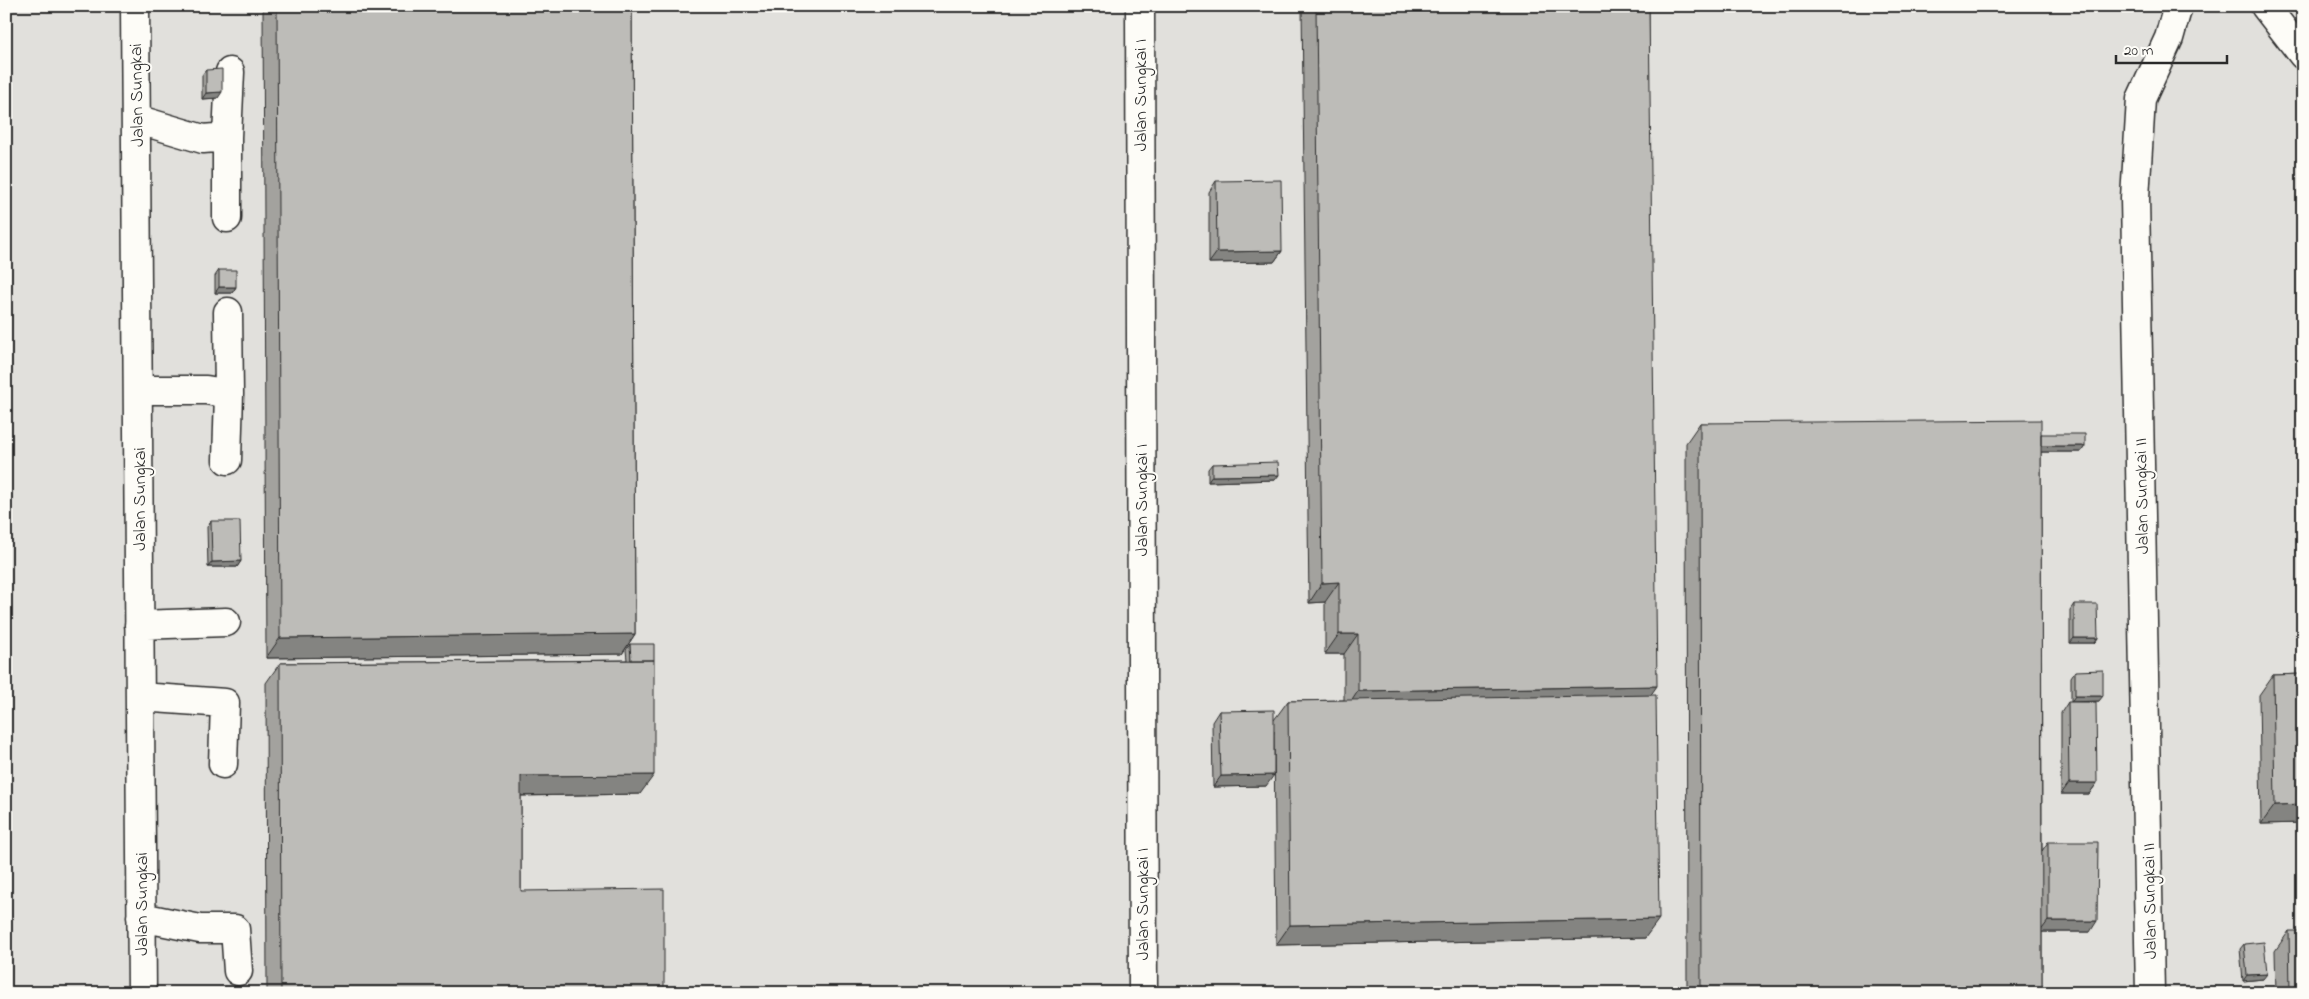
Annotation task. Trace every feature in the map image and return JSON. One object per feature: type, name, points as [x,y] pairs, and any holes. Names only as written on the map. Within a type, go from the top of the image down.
[{"type":"street","name":"Jalan Sungkai","points":[[135,6],[142,993]]},
{"type":"street","name":"Jalan Sungkai I","points":[[1140,6],[1143,993]]},
{"type":"street","name":"Jalan Sungkai II","points":[[2150,993],[2135,198],[2141,99],[2169,38],[2178,6]]},
{"type":"street","points":[[2265,6],[2303,54]]},
{"type":"street","points":[[228,218],[226,136],[230,72]]},
{"type":"street","points":[[136,120],[203,139],[226,136]]},
{"type":"street","points":[[227,460],[229,394],[228,312]]},
{"type":"street","points":[[138,390],[206,390],[229,394]]},
{"type":"street","points":[[139,625],[226,622]]},
{"type":"street","points":[[140,697],[225,703],[224,764]]},
{"type":"street","points":[[141,917],[200,929],[235,929],[238,971]]},
{"type":"shaded area","points":[[6,6],[2303,6],[2303,993],[6,993]]},
{"type":"building","points":[[277,6],[632,6],[635,634],[280,638]]},
{"type":"building","points":[[1316,6],[1649,6],[1657,686],[1358,691],[1358,634],[1339,634],[1339,582],[1322,583]]},
{"type":"building","points":[[222,69],[222,92],[206,93],[206,70]]},
{"type":"building","points":[[1281,180],[1282,251],[1217,252],[1216,181]]},
{"type":"building","points":[[219,270],[236,270],[236,287],[219,287]]},
{"type":"building","points":[[2041,420],[2042,993],[1701,993],[1700,423]]},
{"type":"building","points":[[2041,434],[2085,434],[2085,446],[2041,446]]},
{"type":"building","points":[[1278,462],[1279,475],[1212,476],[1212,464]]},
{"type":"building","points":[[211,521],[240,521],[241,561],[212,562]]},
{"type":"building","points":[[2074,604],[2097,604],[2098,638],[2074,638]]},
{"type":"building","points":[[630,644],[654,644],[654,660],[631,660]]},
{"type":"building","points":[[654,660],[654,775],[521,776],[521,891],[664,889],[664,993],[281,993],[280,663]]},
{"type":"building","points":[[2103,670],[2103,696],[2075,696],[2075,671]]},
{"type":"building","points":[[2303,674],[2303,804],[2275,805],[2273,675]]},
{"type":"building","points":[[1656,695],[1659,919],[1290,925],[1288,701]]},
{"type":"building","points":[[2068,702],[2096,702],[2097,783],[2069,783]]},
{"type":"building","points":[[1274,710],[1274,775],[1221,776],[1219,711]]},
{"type":"building","points":[[2048,842],[2098,842],[2097,921],[2048,921]]},
{"type":"building","points":[[2289,931],[2303,931],[2303,993],[2290,993]]},
{"type":"building","points":[[2264,942],[2267,974],[2247,975],[2244,944]]}]
